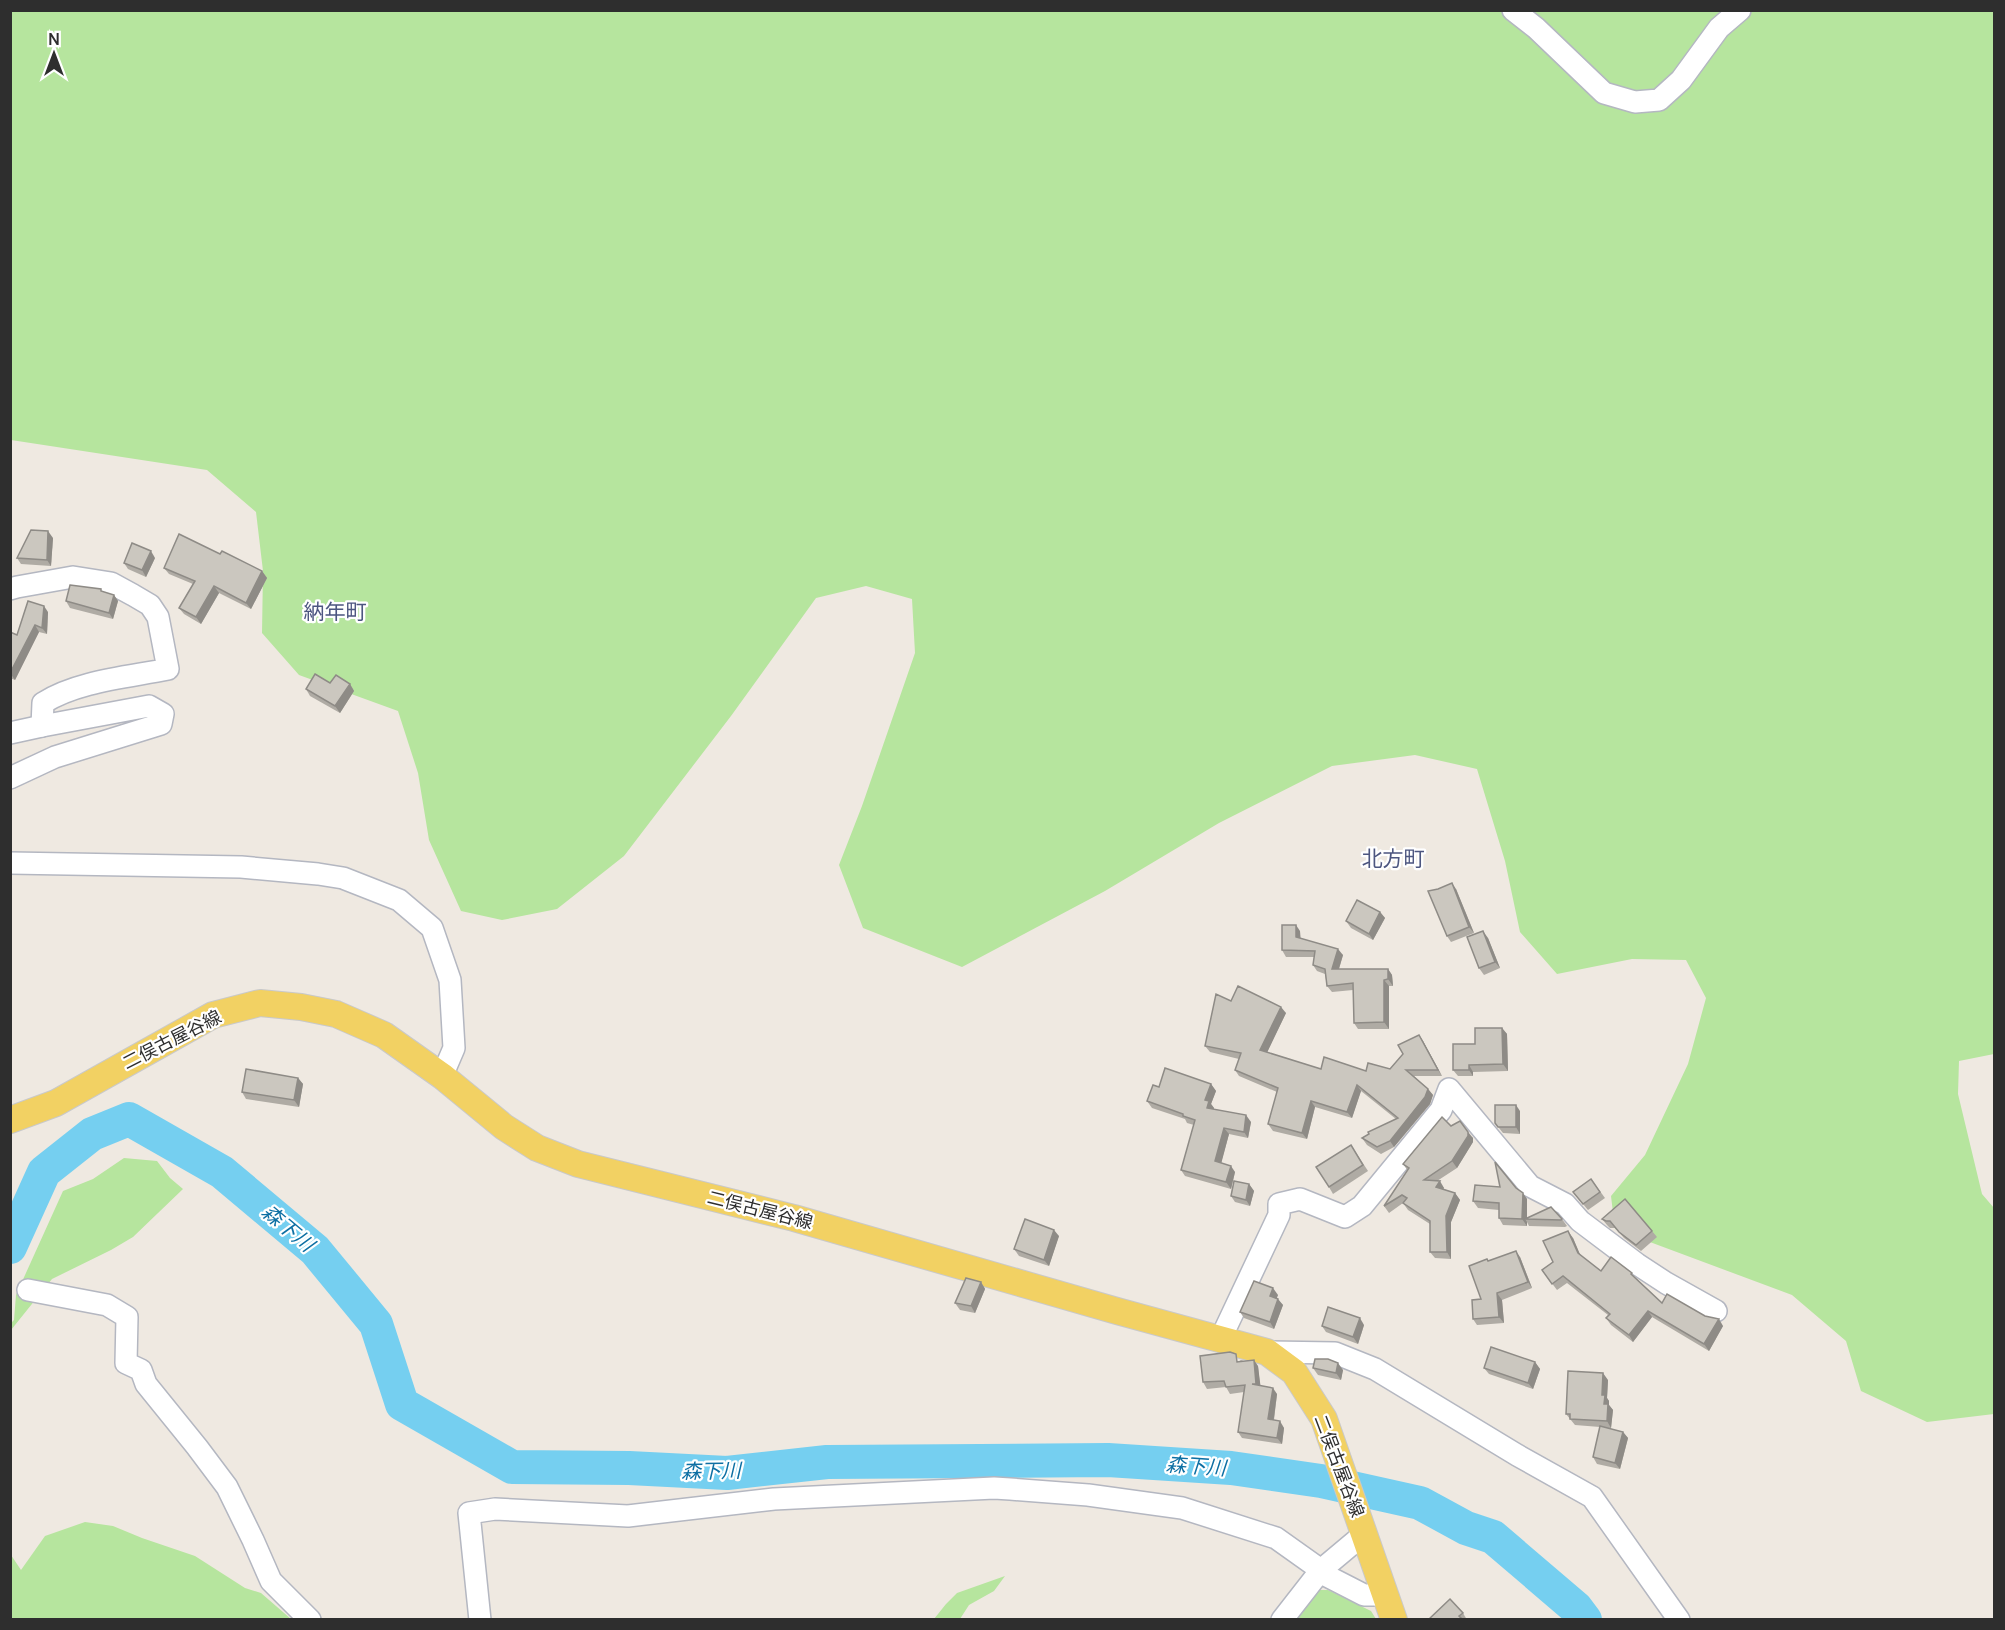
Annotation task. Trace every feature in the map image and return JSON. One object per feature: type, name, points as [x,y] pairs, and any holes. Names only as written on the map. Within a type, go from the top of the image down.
[{"type":"main road","name":"二俣古屋谷線","points":[[10,1120],[56,1103],[213,1015],[260,1003],[301,1007],[336,1014],[384,1035],[442,1076],[504,1127],[537,1148],[578,1164],[794,1218],[1267,1352],[1294,1372],[1324,1419],[1394,1620]]},
{"type":"street","points":[[1513,10],[1536,28],[1604,93],[1635,102],[1659,100],[1682,80],[1719,28],[1740,10]]},
{"type":"street","points":[[10,590],[73,577],[111,584],[150,605],[158,617],[168,669],[97,683],[56,694],[43,703],[42,726]]},
{"type":"street","points":[[10,733],[149,705],[164,714],[161,724],[56,757],[10,778]]},
{"type":"street","points":[[10,863],[241,867],[307,873],[343,878],[399,900],[432,928],[450,980],[454,1048],[442,1076]]},
{"type":"street","points":[[1221,1338],[1279,1215],[1279,1204],[1300,1199],[1345,1217],[1362,1206],[1441,1110],[1449,1089],[1530,1186],[1565,1204],[1581,1221],[1637,1264],[1716,1311]]},
{"type":"street","points":[[28,1290],[107,1305],[127,1317],[126,1363],[141,1370],[146,1384],[227,1487],[271,1581],[310,1620]]},
{"type":"street","points":[[1267,1352],[1335,1353],[1375,1369],[1516,1455],[1592,1497],[1679,1620]]},
{"type":"street","points":[[480,1620],[469,1513],[495,1509],[628,1516],[774,1499],[994,1488],[1088,1495],[1182,1508],[1276,1538],[1322,1570],[1325,1575],[1364,1594],[1385,1594]]},
{"type":"street","points":[[1282,1620],[1322,1570],[1365,1534]]},
{"type":"green space","points":[[10,11],[1994,11],[1994,1054],[1959,1061],[1958,1094],[1982,1194],[1994,1208],[1994,1414],[1927,1422],[1861,1391],[1846,1341],[1792,1295],[1615,1229],[1611,1196],[1645,1155],[1688,1064],[1706,998],[1686,960],[1632,959],[1557,974],[1520,932],[1505,861],[1477,769],[1415,755],[1332,766],[1219,823],[1105,891],[962,967],[863,928],[839,865],[915,653],[912,599],[866,586],[816,598],[731,716],[624,856],[557,909],[502,920],[461,911],[429,840],[418,773],[398,711],[299,675],[262,633],[263,571],[256,512],[207,470],[11,440]]},
{"type":"green space","points":[[124,1158],[157,1161],[170,1178],[183,1189],[133,1237],[52,1279],[11,1330],[16,1295],[63,1191],[93,1179]]},
{"type":"green space","points":[[85,1522],[113,1526],[195,1556],[245,1588],[261,1593],[291,1619],[11,1619],[11,1555],[21,1570],[45,1536]]},
{"type":"green space","points":[[1005,1576],[994,1591],[969,1605],[960,1619],[934,1619],[957,1593]]},
{"type":"green space","points":[[1320,1590],[1328,1590],[1371,1611],[1376,1619],[1296,1619]]},
{"type":"building","points":[[31,530],[48,531],[47,560],[17,558]]},
{"type":"building","points":[[179,534],[220,554],[222,551],[262,571],[246,603],[214,586],[196,617],[179,608],[195,581],[164,568]]},
{"type":"building","points":[[132,543],[151,551],[142,570],[124,563]]},
{"type":"building","points":[[70,585],[101,589],[101,591],[114,595],[109,613],[66,601]]},
{"type":"building","points":[[28,601],[44,606],[42,628],[35,625],[10,673],[10,632],[17,635]]},
{"type":"building","points":[[315,674],[330,683],[336,675],[350,684],[335,706],[306,689]]},
{"type":"building","points":[[1452,883],[1469,927],[1447,936],[1428,891]]},
{"type":"building","points":[[1357,900],[1380,912],[1369,934],[1346,921]]},
{"type":"building","points":[[1282,925],[1296,925],[1296,937],[1338,949],[1332,969],[1388,969],[1388,979],[1384,980],[1384,1022],[1354,1023],[1353,983],[1327,986],[1325,969],[1313,965],[1315,951],[1282,950]]},
{"type":"building","points":[[1483,931],[1495,962],[1479,968],[1467,937]]},
{"type":"building","points":[[1238,986],[1281,1007],[1260,1050],[1321,1069],[1324,1057],[1366,1071],[1368,1063],[1390,1069],[1403,1054],[1398,1045],[1419,1035],[1438,1070],[1406,1070],[1428,1089],[1425,1097],[1390,1141],[1377,1147],[1362,1138],[1369,1134],[1368,1132],[1398,1118],[1357,1085],[1347,1112],[1311,1101],[1302,1133],[1268,1124],[1278,1088],[1235,1070],[1241,1053],[1205,1046],[1216,994],[1231,1001]]},
{"type":"building","points":[[1475,1028],[1502,1028],[1503,1064],[1469,1065],[1469,1070],[1453,1070],[1453,1044],[1475,1044]]},
{"type":"building","points":[[1165,1068],[1211,1084],[1205,1100],[1209,1101],[1207,1108],[1246,1115],[1244,1132],[1224,1128],[1215,1161],[1231,1166],[1226,1182],[1181,1170],[1195,1120],[1147,1101],[1153,1085],[1159,1087]]},
{"type":"building","points":[[246,1069],[298,1078],[294,1100],[242,1092]]},
{"type":"building","points":[[1495,1105],[1516,1105],[1516,1127],[1498,1127],[1495,1123]]},
{"type":"building","points":[[1442,1117],[1451,1126],[1460,1121],[1468,1132],[1468,1136],[1452,1161],[1424,1180],[1440,1181],[1436,1187],[1455,1193],[1446,1216],[1447,1252],[1430,1252],[1430,1221],[1403,1203],[1407,1198],[1402,1195],[1384,1206],[1409,1168],[1403,1164]]},
{"type":"building","points":[[1351,1145],[1363,1165],[1329,1187],[1316,1167]]},
{"type":"building","points":[[1495,1162],[1516,1188],[1523,1193],[1522,1219],[1499,1218],[1499,1203],[1473,1201],[1475,1185],[1500,1187]]},
{"type":"building","points":[[1591,1179],[1600,1192],[1583,1204],[1573,1192]]},
{"type":"building","points":[[1234,1181],[1249,1184],[1246,1200],[1231,1196]]},
{"type":"building","points":[[1625,1199],[1652,1231],[1636,1245],[1619,1232],[1610,1221],[1602,1219]]},
{"type":"building","points":[[1551,1207],[1561,1220],[1525,1219]]},
{"type":"building","points":[[1025,1219],[1054,1230],[1044,1260],[1014,1249]]},
{"type":"building","points":[[1568,1231],[1578,1253],[1601,1271],[1611,1257],[1632,1273],[1662,1303],[1667,1294],[1705,1316],[1719,1319],[1704,1344],[1648,1311],[1629,1335],[1606,1318],[1610,1314],[1563,1276],[1552,1284],[1542,1270],[1553,1262],[1543,1241]]},
{"type":"building","points":[[1516,1251],[1528,1282],[1497,1293],[1499,1317],[1473,1319],[1472,1300],[1481,1299],[1469,1266]]},
{"type":"building","points":[[966,1278],[981,1282],[971,1306],[955,1303]]},
{"type":"building","points":[[1254,1281],[1273,1288],[1270,1296],[1278,1299],[1270,1322],[1240,1312]]},
{"type":"building","points":[[1328,1307],[1360,1318],[1353,1337],[1322,1326]]},
{"type":"building","points":[[1491,1347],[1535,1362],[1528,1383],[1484,1368]]},
{"type":"building","points":[[1230,1352],[1236,1354],[1237,1362],[1254,1360],[1256,1384],[1252,1384],[1273,1388],[1268,1419],[1280,1421],[1277,1438],[1238,1432],[1245,1385],[1226,1387],[1224,1381],[1203,1382],[1200,1356]]},
{"type":"building","points":[[1315,1359],[1328,1359],[1338,1363],[1336,1373],[1313,1368]]},
{"type":"building","points":[[1568,1371],[1603,1373],[1602,1395],[1605,1395],[1604,1404],[1608,1404],[1607,1421],[1570,1419],[1570,1414],[1566,1414]]},
{"type":"building","points":[[1600,1426],[1623,1432],[1615,1463],[1593,1457]]},
{"type":"building","points":[[1450,1599],[1463,1613],[1459,1616],[1463,1620],[1428,1620]]},
{"type":"waterway","name":"森下川","points":[[10,1247],[44,1172],[92,1134],[129,1119],[222,1172],[315,1250],[376,1324],[402,1404],[512,1467],[629,1468],[727,1473],[827,1462],[1108,1460],[1231,1468],[1321,1481],[1420,1503],[1466,1528],[1493,1537],[1576,1608],[1585,1620]]},
{"type":"district","name":"納年町","points":[[335,612]]},
{"type":"district","name":"北方町","points":[[1393,859]]}]
